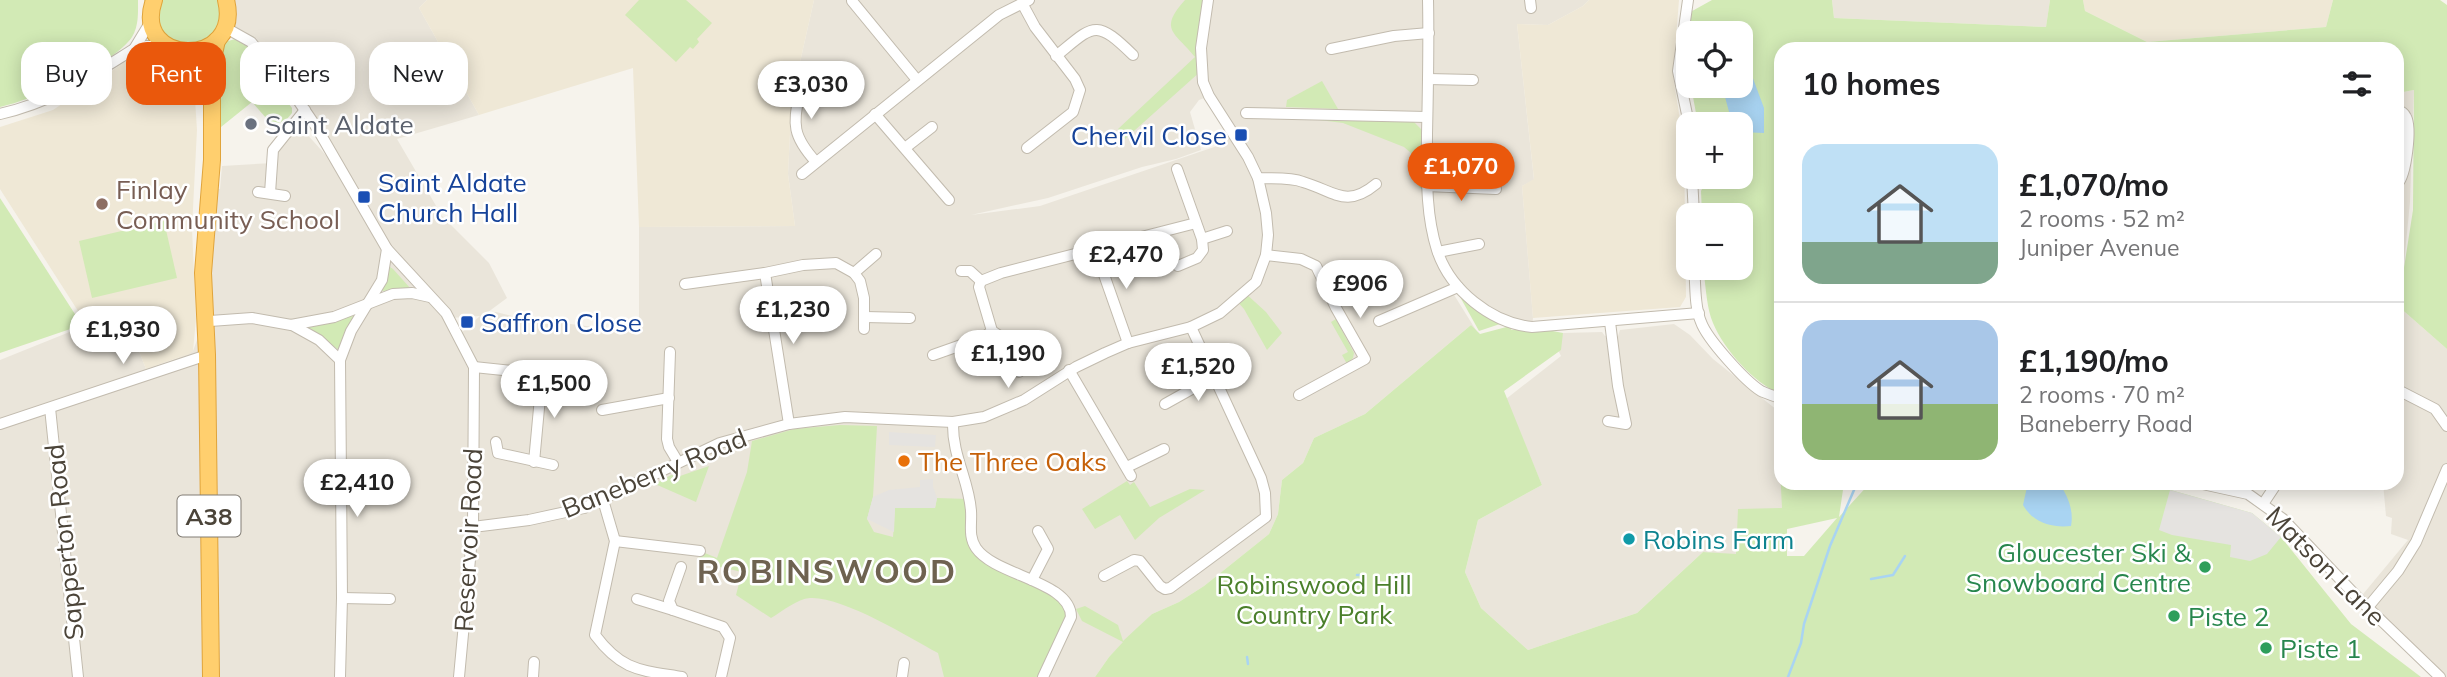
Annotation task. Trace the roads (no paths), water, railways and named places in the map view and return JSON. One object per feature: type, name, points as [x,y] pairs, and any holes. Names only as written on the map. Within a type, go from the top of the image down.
[{"type":"highway","name":"A38","points":[[211,677],[207,355],[203,273],[212,160],[212,63],[229,12],[226,0]]},
{"type":"highway","points":[[153,1],[151,21],[162,42]]},
{"type":"highway","points":[[212,42],[222,34]]},
{"type":"highway","name":"A38","points":[[210,105],[211,109]]},
{"type":"highway","name":"A38","points":[[204,261],[208,272],[210,320],[207,355]]},
{"type":"street","name":"Baneberry Road","points":[[473,527],[529,520],[584,508],[678,462],[742,435],[789,424],[858,417],[953,422],[984,417],[1042,389],[1069,370],[1128,343],[1191,327],[1220,313],[1256,282],[1266,256],[1268,235],[1258,178],[1203,82],[1200,48],[1208,0]]},
{"type":"street","points":[[1428,0],[1427,206],[1438,252],[1458,287],[1484,310],[1514,325],[1532,327],[1699,313]]},
{"type":"street","points":[[1687,112],[1678,71],[1688,0]]},
{"type":"street","points":[[802,174],[999,15],[1026,2],[1035,27],[1075,79],[1080,90],[1073,112],[1027,149]]},
{"type":"street","points":[[850,3],[917,80]]},
{"type":"street","points":[[138,42],[151,21]]},
{"type":"street","points":[[1056,56],[1084,33],[1095,29],[1107,31],[1133,55]]},
{"type":"street","points":[[1331,49],[1394,36],[1429,33]]},
{"type":"street","name":"Reservoir Road","points":[[222,34],[251,43],[304,110],[387,249],[450,318],[474,367],[473,527],[459,677]]},
{"type":"street","points":[[0,114],[35,105],[67,91],[126,54]]},
{"type":"street","points":[[1428,79],[1472,80]]},
{"type":"street","points":[[801,83],[796,135],[816,162]]},
{"type":"street","points":[[285,196],[264,193],[273,150],[304,110]]},
{"type":"street","points":[[1247,113],[1427,117]]},
{"type":"street","points":[[875,114],[949,200]]},
{"type":"street","points":[[2404,115],[2408,126],[2404,174]]},
{"type":"street","points":[[905,148],[932,127]]},
{"type":"street","points":[[1177,169],[1202,239],[1203,250],[1197,258],[1178,266]]},
{"type":"street","points":[[1258,178],[1301,181],[1337,197],[1363,195],[1376,184]]},
{"type":"street","points":[[1427,186],[1496,189]]},
{"type":"street","points":[[1019,372],[1006,340],[992,331],[979,287],[981,281],[1001,273],[1196,223]]},
{"type":"street","points":[[1202,239],[1227,232]]},
{"type":"street","points":[[1438,252],[1479,244]]},
{"type":"street","points":[[340,677],[341,360],[351,331],[382,281],[387,249]]},
{"type":"street","points":[[1095,250],[1128,343]]},
{"type":"street","points":[[855,273],[876,254]]},
{"type":"street","points":[[1266,256],[1301,258],[1316,266],[1365,359],[1299,395]]},
{"type":"street","points":[[685,284],[836,263],[855,273],[860,281],[864,298],[864,329]]},
{"type":"street","points":[[961,271],[970,271],[981,281]]},
{"type":"street","points":[[765,273],[789,424]]},
{"type":"street","points":[[1695,280],[1703,327],[1720,350],[1749,380],[1763,392],[1774,396]]},
{"type":"street","points":[[1379,321],[1458,287]]},
{"type":"street","points":[[291,325],[334,317],[393,294],[433,298]]},
{"type":"street","points":[[864,317],[910,318]]},
{"type":"street","points":[[210,320],[252,318],[291,325],[319,340],[341,360]]},
{"type":"street","points":[[1608,421],[1626,424],[1610,321]]},
{"type":"street","points":[[1104,576],[1134,560],[1140,561],[1160,586],[1170,588],[1266,517],[1261,478],[1191,327]]},
{"type":"street","points":[[933,355],[984,337],[992,331]]},
{"type":"street","points":[[670,352],[667,439],[678,462]]},
{"type":"street","points":[[0,424],[207,355]]},
{"type":"street","points":[[474,367],[589,379]]},
{"type":"street","points":[[1069,370],[1129,472],[1163,449]]},
{"type":"street","points":[[534,462],[542,376]]},
{"type":"street","points":[[1165,404],[1215,376]]},
{"type":"street","points":[[2405,389],[2435,409],[2447,426]]},
{"type":"street","points":[[603,410],[669,398]]},
{"type":"street","name":"Sapperton Road","points":[[50,408],[78,677]]},
{"type":"street","points":[[953,422],[956,458],[971,507],[972,541],[978,550],[997,565],[1032,580],[1063,598],[1071,609],[1072,617],[1043,677]]},
{"type":"street","points":[[496,443],[498,453],[553,465]]},
{"type":"street","points":[[2368,607],[2398,571],[2416,542],[2447,469]]},
{"type":"street","name":"Matson Lane","points":[[2230,490],[2248,494],[2283,519],[2440,677]]},
{"type":"street","points":[[2263,504],[2272,490]]},
{"type":"street","points":[[603,500],[615,541],[594,635],[610,656],[639,670],[682,677]]},
{"type":"street","points":[[1032,580],[1048,549],[1038,531]]},
{"type":"street","points":[[615,541],[700,551]]},
{"type":"street","points":[[673,610],[668,601],[681,567]]},
{"type":"street","points":[[342,598],[390,599]]},
{"type":"street","points":[[637,599],[723,627],[730,639],[722,677]]},
{"type":"street","points":[[723,627],[733,618]]},
{"type":"street","points":[[533,677],[534,662]]},
{"type":"street","points":[[902,677],[904,663]]},
{"type":"water","points":[[1753,78],[1764,108],[1764,133],[1753,133],[1753,112],[1729,112],[1725,98],[1753,98]]},
{"type":"water","points":[[2026,490],[2063,490],[2070,504],[2071,526],[2044,523],[2032,516],[2023,505]]},
{"type":"waterway","points":[[1788,677],[1830,546],[1854,490]]},
{"type":"waterway","points":[[1871,579],[1893,575],[1905,556]]},
{"type":"waterway","points":[[1357,575],[1363,575]]},
{"type":"waterway","points":[[1247,657],[1248,664]]},
{"type":"place","name":"Saint Aldate","points":[[251,124]]},
{"type":"place","name":"Chervil Close","points":[[1241,135]]},
{"type":"place","name":"Saint Aldate Church Hall","points":[[364,197]]},
{"type":"place","name":"Finlay Community School","points":[[102,204]]},
{"type":"place","name":"Saffron Close","points":[[467,322]]},
{"type":"place","name":"The Three Oaks","points":[[904,461]]},
{"type":"place","name":"Robins Farm","points":[[1629,539]]},
{"type":"place","name":"Gloucester Ski & Snowboard Centre","points":[[2205,567]]},
{"type":"place","name":"Piste 2","points":[[2174,616]]},
{"type":"place","name":"Piste 1","points":[[2266,648]]},
{"type":"district","name":"ROBINSWOOD","points":[[827,570]]},
{"type":"park label","name":"Robinswood Hill Country Park","points":[[1314,599]]}]
